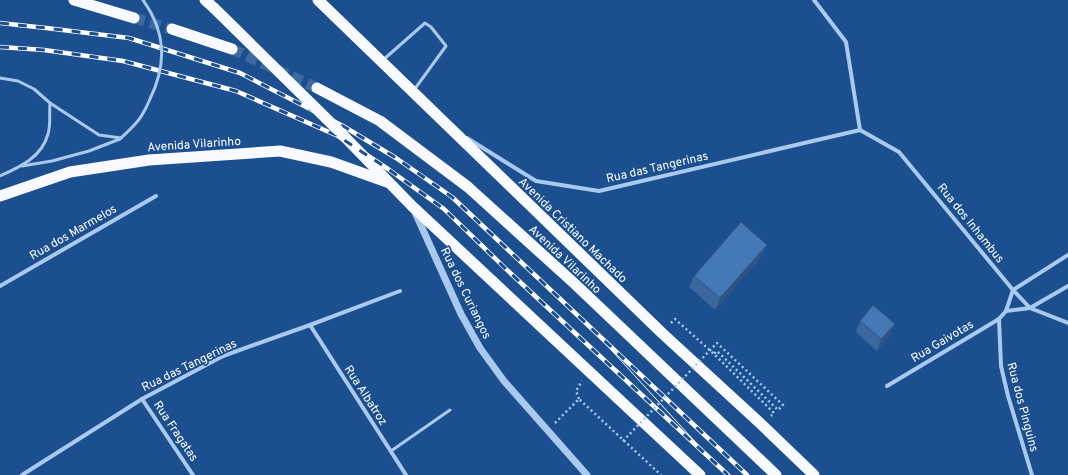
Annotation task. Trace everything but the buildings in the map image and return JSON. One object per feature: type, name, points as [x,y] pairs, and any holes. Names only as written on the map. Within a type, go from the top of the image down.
[{"type":"highway","points":[[74,0],[134,18]]},
{"type":"highway","points":[[205,0],[338,130],[412,206],[700,475]]},
{"type":"highway","name":"Avenida Cristiano Machado","points":[[318,0],[663,334],[814,475]]},
{"type":"highway","points":[[172,29],[232,49]]},
{"type":"highway","name":"Avenida Vilarinho","points":[[317,88],[380,121],[468,187],[581,290],[776,475]]},
{"type":"highway","name":"Avenida Vilarinho","points":[[0,196],[70,172],[149,160],[280,151],[330,162],[390,183]]},
{"type":"street","points":[[814,0],[846,42],[860,130]]},
{"type":"street","name":"Rua das Tangerinas","points":[[447,126],[536,181],[599,191],[860,130]]},
{"type":"street","name":"Rua dos Inhambus","points":[[860,130],[899,152],[1013,290],[1030,308],[1068,323]]},
{"type":"street","name":"Rua dos Marmelos","points":[[0,286],[156,196]]},
{"type":"street","name":"Rua dos Curiangos","points":[[412,206],[461,314],[480,348],[504,381],[587,475]]},
{"type":"street","points":[[1013,290],[1068,254]]},
{"type":"street","points":[[1006,311],[1030,308],[1068,286]]},
{"type":"street","name":"Rua Gaivotas","points":[[887,386],[999,319],[1006,311],[1013,290]]},
{"type":"street","name":"Rua das Tangerinas","points":[[22,475],[142,399],[223,356],[400,291]]},
{"type":"street","name":"Rua dos Pinguins","points":[[999,319],[1000,366],[1032,475]]},
{"type":"street","name":"Rua Albatroz","points":[[310,325],[406,475]]},
{"type":"street","name":"Rua Fragatas","points":[[142,399],[193,475]]},
{"type":"lane","points":[[22,166],[52,161],[89,151],[121,138],[142,116],[155,88],[162,65],[162,40],[154,19],[143,0]]},
{"type":"lane","points":[[382,62],[425,23],[431,27],[446,46],[413,92]]},
{"type":"lane","points":[[0,78],[18,82],[34,89],[50,103],[99,135],[121,138]]},
{"type":"lane","points":[[0,84],[4,80]]},
{"type":"lane","points":[[0,176],[22,166],[38,153],[48,134],[50,103]]},
{"type":"lane","points":[[391,451],[450,410]]},
{"type":"path","points":[[663,334],[675,319],[714,354],[774,412],[762,425]]},
{"type":"path","points":[[623,441],[717,343],[783,405],[778,410],[717,352],[714,354]]},
{"type":"path","points":[[548,430],[579,399],[661,475]]},
{"type":"tunnel","points":[[134,18],[172,29]]},
{"type":"tunnel","points":[[232,49],[317,88]]},
{"type":"tram line","points":[[603,341],[710,458]]},
{"type":"railway","points":[[0,23],[129,38],[240,73],[343,126],[396,158],[452,197],[747,475]]},
{"type":"railway","points":[[0,47],[44,50],[123,61],[236,91],[338,136],[444,209],[506,269],[728,475]]}]
